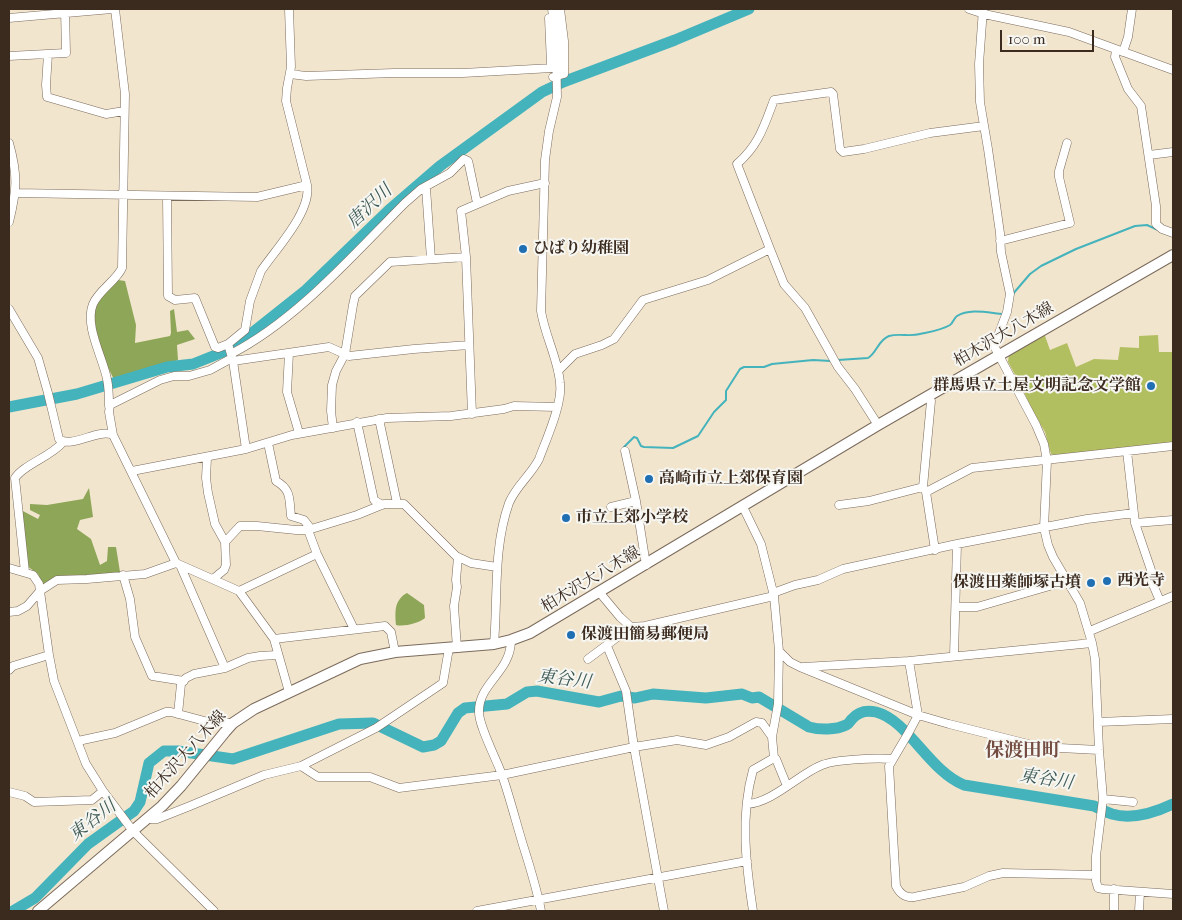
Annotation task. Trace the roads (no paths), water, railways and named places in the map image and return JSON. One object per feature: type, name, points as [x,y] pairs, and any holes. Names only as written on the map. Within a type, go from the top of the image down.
[{"type":"main road","name":"柏木沢大八木線","points":[[38,911],[130,827],[148,819],[172,796],[233,723],[254,709],[352,662],[369,656],[494,644],[530,633],[878,425],[1173,255]]},
{"type":"street","points":[[9,18],[65,11],[113,9],[125,86],[122,268],[92,306],[93,332],[108,380],[109,406],[114,434],[178,564],[225,668]]},
{"type":"street","points":[[167,196],[168,296],[170,299],[175,300],[195,298],[215,347],[228,345],[245,330],[250,301],[261,271],[304,210],[308,195],[308,185],[286,101],[291,60],[289,9]]},
{"type":"street","points":[[548,9],[552,77],[564,74],[564,41],[560,9]]},
{"type":"street","points":[[494,644],[499,548],[509,503],[517,488],[535,467],[539,459],[561,392],[558,371],[545,333],[541,311],[547,145],[557,90],[552,9]]},
{"type":"street","points":[[970,9],[1055,28],[1173,70]]},
{"type":"street","points":[[1132,9],[1128,37],[1115,57],[1128,89],[1141,106],[1156,206],[1156,224],[1162,229],[1173,233]]},
{"type":"street","points":[[9,56],[66,53],[65,11]]},
{"type":"street","points":[[983,12],[979,71],[980,102],[1001,252],[1010,294],[1010,303],[994,348],[1040,433],[1044,444],[1047,460],[1044,528],[1048,545],[1052,557],[1080,603],[1090,631],[1095,659],[1102,802],[1096,856],[1098,888],[1173,894]]},
{"type":"street","points":[[48,54],[47,98],[106,114],[124,111]]},
{"type":"street","points":[[290,74],[306,76],[394,72],[463,73],[552,68]]},
{"type":"street","points":[[878,425],[855,389],[838,367],[805,308],[784,284],[737,164],[757,142],[774,100],[831,92],[833,94],[840,150],[843,152],[864,149],[930,133],[984,126]]},
{"type":"street","points":[[1000,242],[1070,222],[1059,176],[1067,142]]},
{"type":"street","points":[[9,143],[16,170],[15,193],[9,222]]},
{"type":"street","points":[[1149,155],[1173,152]]},
{"type":"street","points":[[109,406],[160,380],[174,376],[189,376],[210,370],[232,357],[308,299],[405,203],[421,190],[448,174],[463,160],[466,160],[470,165],[477,203]]},
{"type":"street","points":[[472,414],[466,257],[462,211],[508,191],[545,183]]},
{"type":"street","points":[[15,193],[257,197],[308,185]]},
{"type":"street","points":[[426,188],[431,259]]},
{"type":"street","points":[[558,371],[575,354],[606,344],[614,339],[643,300],[708,280],[770,249]]},
{"type":"street","points":[[333,428],[331,411],[332,385],[336,371],[345,354],[353,305],[360,290],[372,281],[390,262],[466,257]]},
{"type":"street","points":[[9,309],[38,358],[58,437],[63,442]]},
{"type":"street","points":[[228,345],[232,357],[246,449]]},
{"type":"street","points":[[232,357],[329,348],[349,356],[414,348],[469,345]]},
{"type":"street","points":[[289,353],[287,392],[299,433]]},
{"type":"street","points":[[928,397],[931,400],[924,490],[934,550]]},
{"type":"street","points":[[132,472],[207,458],[268,444],[299,433],[358,422],[416,416],[472,414],[514,406],[557,407]]},
{"type":"street","points":[[379,419],[396,503]]},
{"type":"street","points":[[358,422],[374,500],[382,505]]},
{"type":"street","points":[[25,572],[15,478],[20,472],[58,448],[63,442],[105,433],[114,434]]},
{"type":"street","points":[[268,444],[276,481],[285,486],[289,494],[291,516],[304,520],[317,554],[354,629]]},
{"type":"street","points":[[839,505],[924,490],[972,468],[1173,446]]},
{"type":"street","points":[[624,451],[636,501],[646,565]]},
{"type":"street","points":[[1127,451],[1135,523],[1151,570],[1151,580],[1160,602]]},
{"type":"street","points":[[207,458],[206,478],[208,493],[215,524],[225,542],[226,565],[224,570],[213,579]]},
{"type":"street","points":[[611,507],[636,501]]},
{"type":"street","points":[[225,542],[240,526],[296,530],[309,529],[382,505],[396,503],[407,506],[458,557],[471,564],[497,567]]},
{"type":"street","points":[[742,507],[761,544],[772,595],[779,651],[778,704],[772,738],[774,758],[776,758],[787,786]]},
{"type":"street","points":[[588,659],[631,627],[645,626],[772,595],[795,585],[818,580],[843,570],[957,544],[1134,512]]},
{"type":"street","points":[[1135,523],[1173,520]]},
{"type":"street","points":[[954,656],[957,544]]},
{"type":"street","points":[[239,591],[317,554]]},
{"type":"street","points":[[148,819],[157,819],[264,775],[301,766],[376,728],[443,683],[453,648],[458,557]]},
{"type":"street","points":[[9,612],[18,611],[27,606],[40,591],[57,580],[150,573],[178,564],[239,591],[274,640],[277,655],[290,692]]},
{"type":"street","points":[[9,568],[33,575],[39,584],[49,655],[60,698],[86,764],[103,791],[130,827],[214,911]]},
{"type":"street","points":[[123,575],[130,599],[135,637],[152,676],[184,681]]},
{"type":"street","points":[[956,607],[977,607],[1068,581]]},
{"type":"street","points":[[600,592],[620,617],[631,627]]},
{"type":"street","points":[[1090,631],[1173,596]]},
{"type":"street","points":[[274,640],[385,626],[391,632],[396,652]]},
{"type":"street","points":[[511,640],[511,650],[508,659],[501,672],[482,695],[478,711],[502,775],[542,911]]},
{"type":"street","points":[[800,667],[909,661],[1092,643]]},
{"type":"street","points":[[606,646],[626,691],[634,747],[664,911]]},
{"type":"street","points":[[779,651],[790,662],[800,667],[918,715],[1040,747],[1099,750]]},
{"type":"street","points":[[9,670],[12,666],[49,655]]},
{"type":"street","points":[[178,714],[181,684],[194,674],[225,668],[248,658],[277,655]]},
{"type":"street","points":[[909,661],[918,715],[889,766],[896,886],[903,895],[914,897],[956,889],[989,876],[1003,873],[1096,875]]},
{"type":"street","points":[[78,740],[115,733],[166,712],[212,723],[233,723]]},
{"type":"street","points":[[1098,722],[1173,719]]},
{"type":"street","points":[[301,766],[318,777],[370,778],[399,788],[502,775],[634,747],[678,740],[706,745],[756,722],[762,723],[772,738]]},
{"type":"street","points":[[753,911],[745,838],[747,804],[753,770],[774,758]]},
{"type":"street","points":[[747,804],[754,803],[787,786],[824,764],[892,759]]},
{"type":"street","points":[[9,792],[25,796],[34,802],[92,800],[103,791]]},
{"type":"street","points":[[1102,802],[1133,802]]},
{"type":"street","points":[[477,911],[747,861]]},
{"type":"street","points":[[1114,890],[1114,911]]},
{"type":"street","points":[[1139,911],[1140,892]]},
{"type":"waterway","name":"唐沢川","points":[[9,407],[77,394],[167,367],[193,364],[233,348],[306,290],[389,210],[440,166],[542,92],[749,9]]},
{"type":"waterway","points":[[1012,295],[1030,274],[1041,266],[1076,249],[1135,226],[1147,225],[1158,230]]},
{"type":"waterway","points":[[838,360],[868,358],[874,353],[882,340],[889,336],[916,335],[939,330],[950,325],[956,317],[968,312],[1004,314]]},
{"type":"waterway","points":[[624,447],[634,437],[644,447],[673,448],[698,436],[714,412],[726,400],[726,391],[740,369],[744,367],[764,367],[772,364],[813,360],[831,361]]},
{"type":"waterway","name":"東谷川","points":[[13,911],[35,898],[88,844],[134,811],[140,802],[149,763],[164,751],[178,751],[233,759],[339,724],[373,723],[423,747],[434,745],[441,741],[458,713],[465,708],[507,704],[527,692],[537,691],[599,702],[621,696],[635,698],[653,694],[706,698],[742,694],[752,698],[759,697],[809,727],[823,729],[833,729],[846,725],[863,712],[876,712],[888,717],[898,725],[940,769],[964,785],[1094,806],[1120,816],[1136,816],[1173,804]]},
{"type":"place","name":"ひばり幼稚園","points":[[523,249]]},
{"type":"place","name":"群馬県立土屋文明記念文学館","points":[[1151,386]]},
{"type":"place","name":"高崎市立上郊保育園","points":[[649,479]]},
{"type":"place","name":"市立上郊小学校","points":[[566,518]]},
{"type":"place","name":"西光寺","points":[[1107,581]]},
{"type":"place","name":"保渡田薬師塚古墳","points":[[1091,583]]},
{"type":"place","name":"保渡田簡易郵便局","points":[[571,635]]},
{"type":"district","name":"保渡田町","points":[[1023,751]]}]
